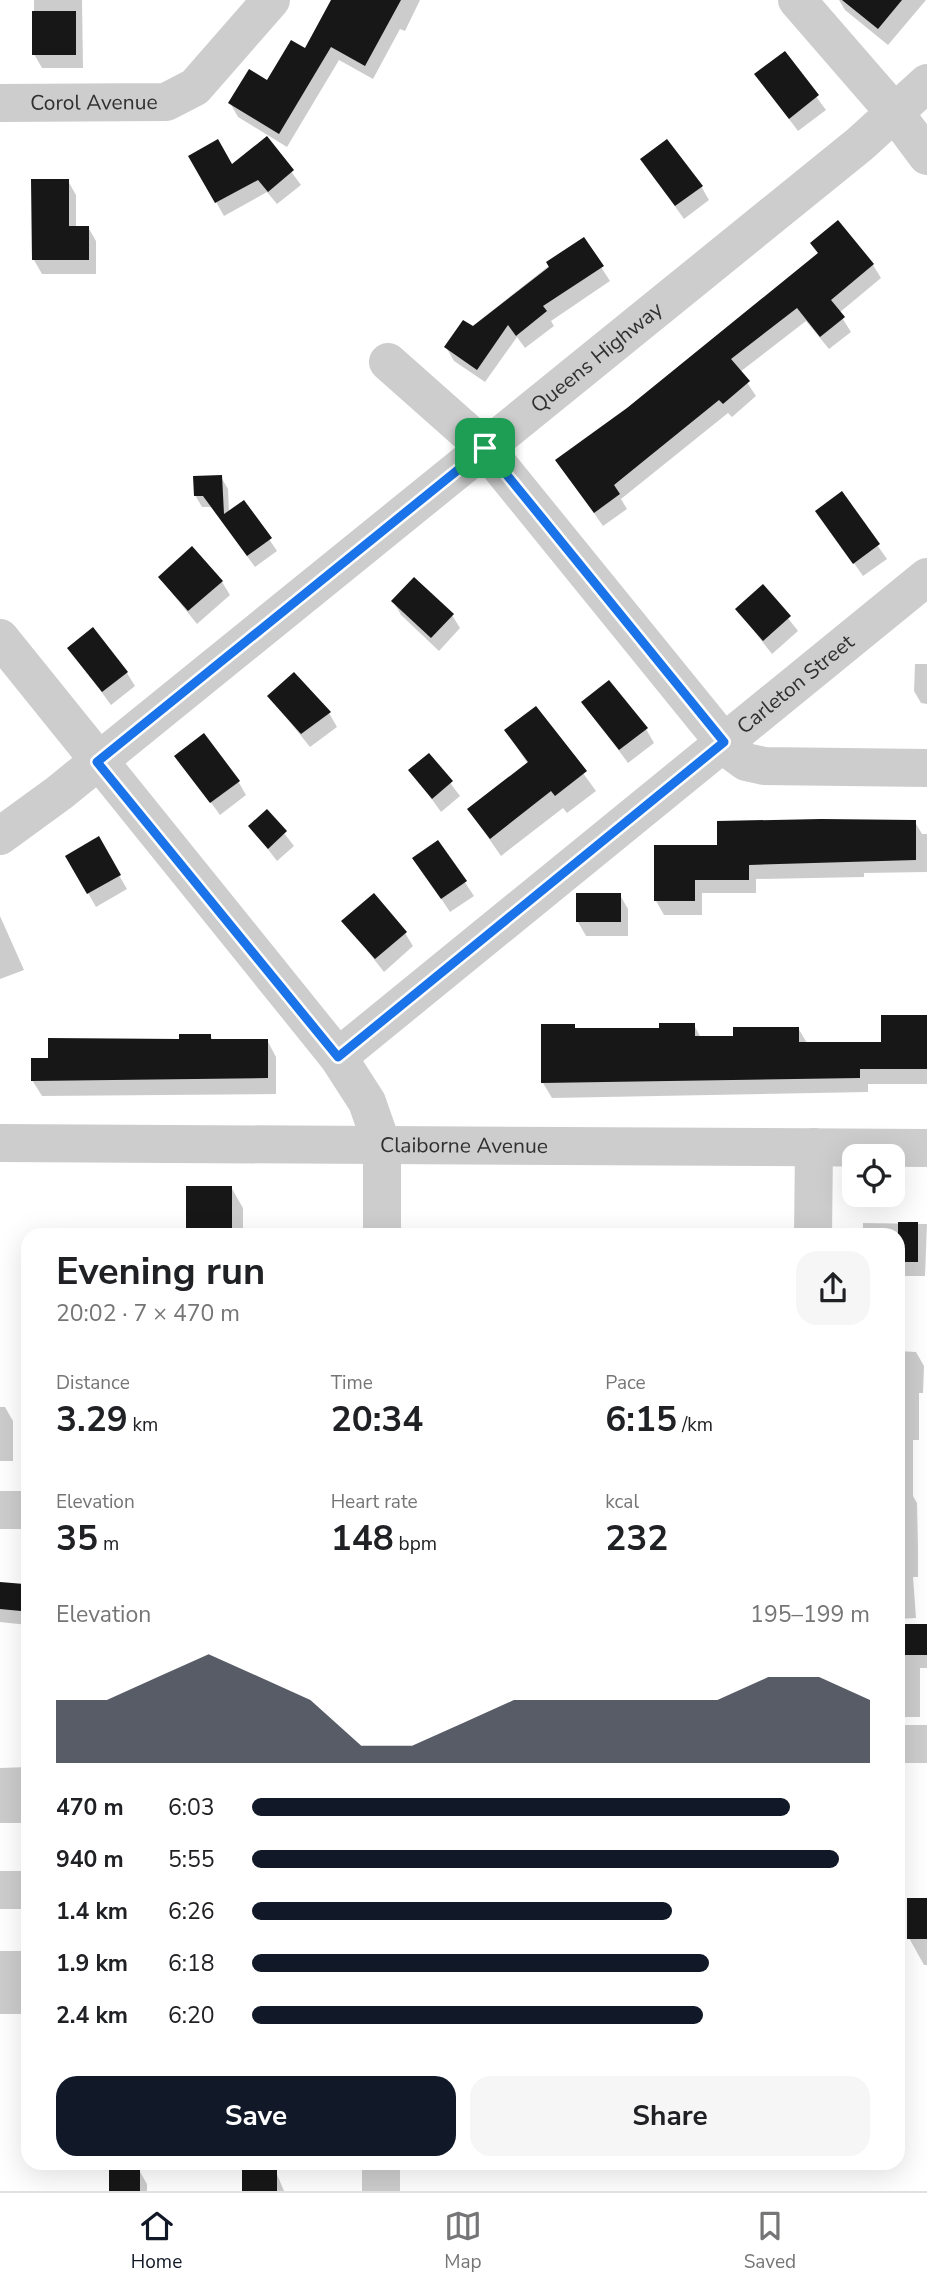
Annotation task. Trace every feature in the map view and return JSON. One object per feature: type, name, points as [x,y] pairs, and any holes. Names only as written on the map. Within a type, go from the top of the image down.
[{"type":"street","name":"Corol Avenue","points":[[0,103],[166,102],[195,87],[271,0]]},
{"type":"street","points":[[797,0],[895,113],[927,156]]},
{"type":"street","name":"Queens Highway","points":[[0,836],[97,762],[485,448],[895,113],[927,83]]},
{"type":"street","points":[[388,362],[485,448],[724,742],[746,762],[764,766],[927,768]]},
{"type":"street","name":"Carleton Street","points":[[338,1057],[927,577]]},
{"type":"street","points":[[0,638],[97,762],[338,1057],[367,1102],[382,1144],[382,1228]]},
{"type":"street","name":"Claiborne Avenue","points":[[0,1143],[927,1148]]},
{"type":"street","points":[[813,1228],[814,1147]]},
{"type":"street","points":[[0,1510],[21,1510]]},
{"type":"street","points":[[905,1744],[927,1744]]},
{"type":"street","points":[[0,1890],[21,1890]]},
{"type":"street","points":[[381,2170],[381,2191]]},
{"type":"building","points":[[331,0],[401,0],[365,66],[331,47],[279,134],[228,103],[249,69],[267,80],[291,40],[305,48]]},
{"type":"building","points":[[842,0],[902,0],[878,29]]},
{"type":"building","points":[[32,11],[76,11],[76,55],[32,55]]},
{"type":"building","points":[[785,51],[819,95],[789,119],[754,74]]},
{"type":"building","points":[[267,136],[294,170],[268,192],[258,180],[215,203],[188,156],[218,139],[232,164]]},
{"type":"building","points":[[667,139],[703,186],[675,206],[640,159]]},
{"type":"building","points":[[31,179],[69,179],[69,226],[89,226],[89,260],[32,260]]},
{"type":"building","points":[[838,220],[874,264],[831,300],[845,317],[820,337],[797,308],[731,359],[750,381],[723,404],[719,400],[614,485],[620,494],[594,513],[555,460],[627,408],[818,253],[810,243]]},
{"type":"building","points":[[584,237],[604,266],[543,306],[547,311],[516,336],[508,325],[477,370],[444,347],[463,320],[473,326],[549,267],[546,262]]},
{"type":"building","points":[[222,475],[224,514],[244,500],[272,538],[247,556],[203,496],[194,496],[193,476]]},
{"type":"building","points":[[842,491],[880,544],[853,564],[815,511]]},
{"type":"building","points":[[192,546],[223,581],[188,611],[158,577]]},
{"type":"building","points":[[414,577],[454,614],[431,638],[391,601]]},
{"type":"building","points":[[763,584],[791,616],[763,641],[735,609]]},
{"type":"building","points":[[93,627],[128,672],[102,692],[67,648]]},
{"type":"building","points":[[294,672],[331,712],[301,734],[267,696]]},
{"type":"building","points":[[609,680],[648,728],[619,750],[581,702]]},
{"type":"building","points":[[536,706],[587,771],[555,796],[551,791],[490,839],[467,809],[528,762],[504,730]]},
{"type":"building","points":[[204,733],[240,781],[210,803],[174,756]]},
{"type":"building","points":[[429,753],[453,781],[432,799],[408,770]]},
{"type":"building","points":[[267,809],[287,831],[268,849],[248,826]]},
{"type":"building","points":[[916,820],[916,860],[749,865],[749,880],[695,880],[695,901],[654,901],[654,845],[717,845],[717,821]]},
{"type":"building","points":[[99,836],[121,875],[87,894],[65,856]]},
{"type":"building","points":[[438,840],[467,881],[441,899],[412,858]]},
{"type":"building","points":[[374,893],[407,932],[375,959],[341,921]]},
{"type":"building","points":[[576,893],[621,893],[621,922],[576,922]]},
{"type":"building","points":[[881,1015],[927,1015],[927,1069],[860,1069],[860,1078],[541,1083],[541,1024],[575,1024],[575,1028],[659,1028],[659,1023],[695,1023],[695,1036],[733,1036],[733,1027],[799,1027],[799,1042],[881,1042]]},
{"type":"building","points":[[179,1034],[211,1034],[211,1039],[268,1039],[268,1078],[31,1081],[31,1058],[48,1058],[48,1038],[179,1039]]},
{"type":"building","points":[[186,1186],[232,1186],[232,1228],[186,1228]]},
{"type":"building","points":[[898,1222],[918,1222],[918,1262],[905,1262],[905,1228],[898,1228]]},
{"type":"building","points":[[0,1582],[21,1584],[21,1611],[0,1609]]},
{"type":"building","points":[[905,1624],[927,1624],[927,1655],[905,1655]]},
{"type":"building","points":[[907,1898],[927,1898],[927,1939],[907,1939]]},
{"type":"building","points":[[109,2170],[140,2170],[140,2191],[109,2191]]},
{"type":"building","points":[[242,2170],[277,2170],[277,2191],[242,2191]]},
{"type":"route","points":[[485,448],[724,742],[338,1057],[97,762],[485,448]]}]
